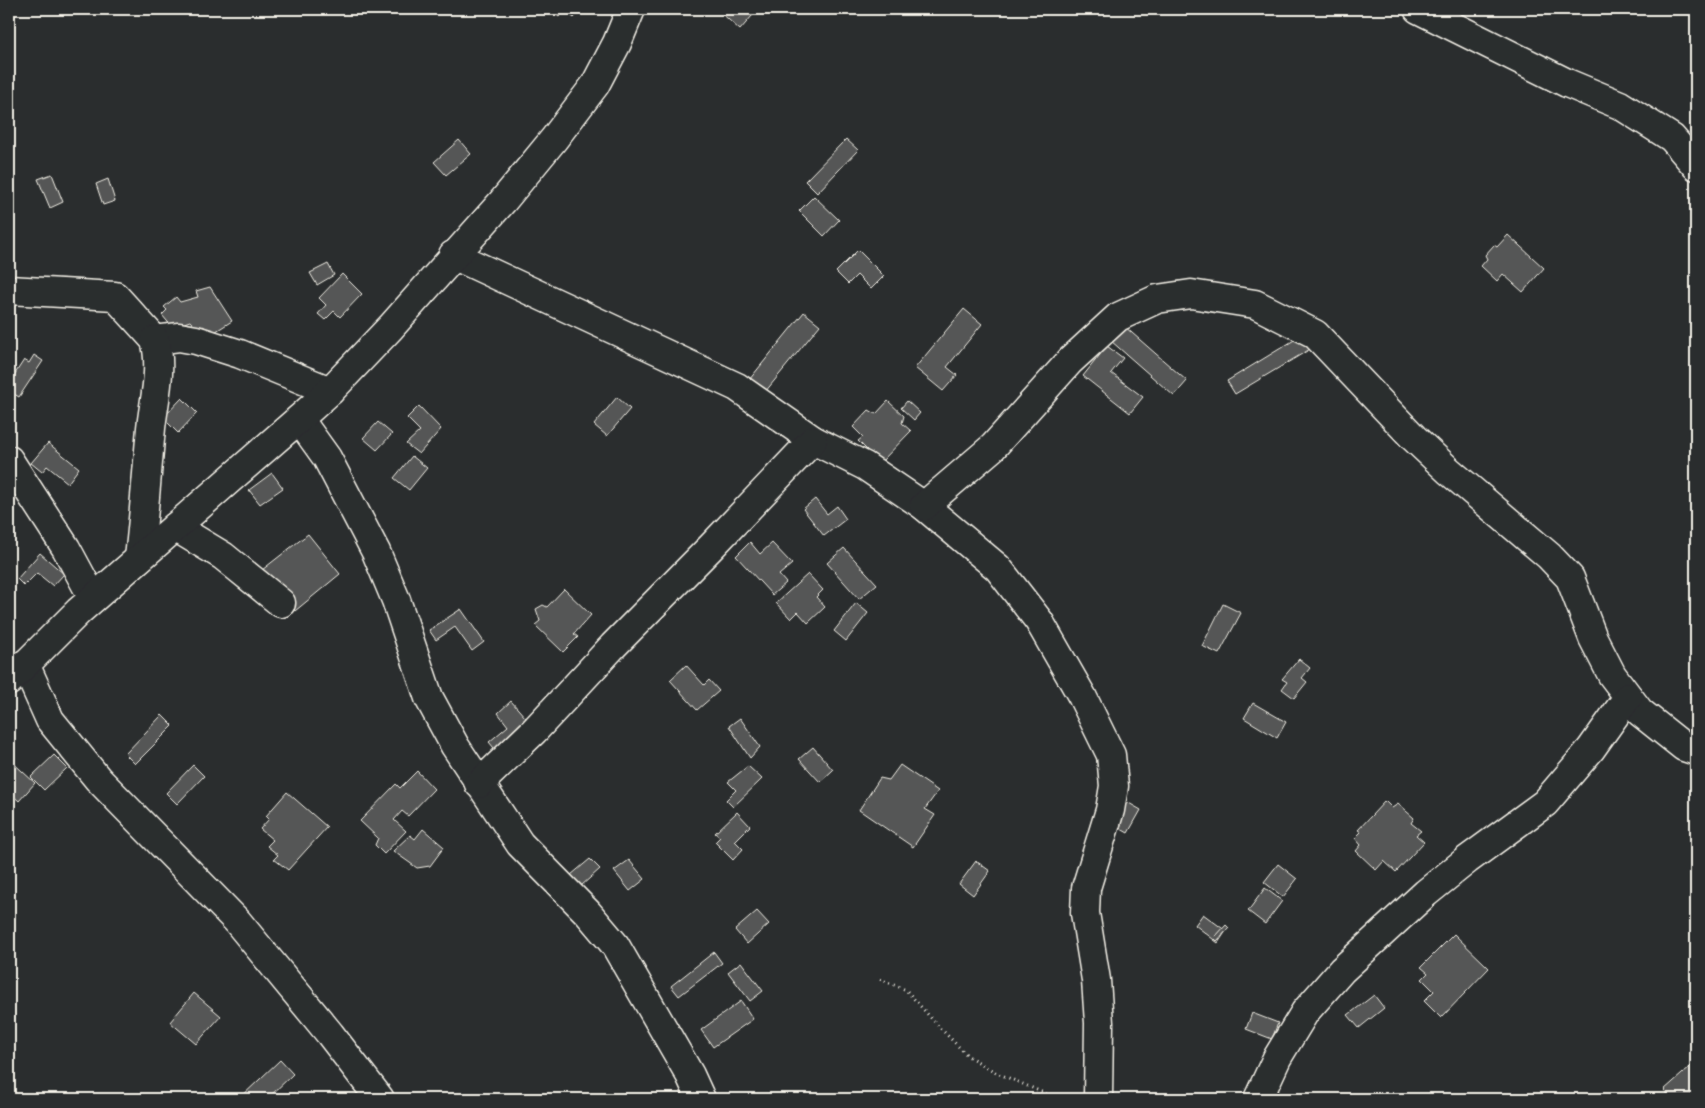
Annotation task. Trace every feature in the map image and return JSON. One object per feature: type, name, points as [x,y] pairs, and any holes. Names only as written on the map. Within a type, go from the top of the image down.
[{"type":"street","points":[[366,1093],[293,988],[237,921],[98,780],[50,720],[17,672],[93,598],[330,391],[391,327],[503,201],[595,85],[617,43],[631,9]]},
{"type":"street","points":[[1418,9],[1567,83],[1620,105],[1672,138],[1696,166]]},
{"type":"street","points":[[453,255],[737,387],[813,440],[865,466],[924,506],[998,568],[1039,621],[1082,696],[1111,754],[1114,786],[1110,810],[1086,888],[1085,914],[1096,980],[1099,1023],[1098,1099]]},
{"type":"street","points":[[9,290],[115,296],[155,340],[158,351],[156,386],[139,558]]},
{"type":"street","points":[[924,506],[993,446],[1070,361],[1118,318],[1157,299],[1190,294],[1255,304],[1315,334],[1414,438],[1449,471],[1550,556],[1570,578],[1593,638],[1612,675],[1628,697],[1640,712],[1684,747],[1696,751]]},
{"type":"street","points":[[155,340],[179,337],[196,340],[240,354],[330,391]]},
{"type":"street","points":[[299,419],[327,458],[376,552],[396,600],[429,698],[455,746],[520,844],[588,913],[615,945],[702,1099]]},
{"type":"street","points":[[479,784],[534,731],[613,646],[813,440]]},
{"type":"street","points":[[9,460],[66,548],[93,598]]},
{"type":"street","points":[[175,527],[223,556],[281,603]]},
{"type":"street","points":[[1258,1099],[1277,1058],[1305,1012],[1342,970],[1426,893],[1467,860],[1546,803],[1591,749],[1628,697]]},
{"type":"path","points":[[880,979],[906,990],[968,1056],[997,1073],[1058,1099]]},
{"type":"building","points":[[551,9],[576,9],[580,11],[574,18],[564,10],[559,17]]},
{"type":"building","points":[[758,9],[740,30],[718,10]]},
{"type":"building","points":[[846,139],[858,150],[817,193],[805,181]]},
{"type":"building","points":[[459,140],[471,154],[446,175],[434,162]]},
{"type":"building","points":[[52,174],[63,202],[50,208],[38,179]]},
{"type":"building","points":[[108,179],[115,201],[103,205],[96,184]]},
{"type":"building","points":[[814,196],[839,220],[824,236],[799,211]]},
{"type":"building","points":[[1508,235],[1544,268],[1523,292],[1503,274],[1497,281],[1481,266],[1487,259],[1485,255],[1494,245],[1497,247]]},
{"type":"building","points":[[858,250],[884,276],[871,289],[857,275],[848,284],[836,272]]},
{"type":"building","points":[[328,264],[334,275],[317,285],[310,273]]},
{"type":"building","points":[[342,274],[362,294],[340,317],[334,311],[325,320],[318,314],[326,305],[319,298]]},
{"type":"building","points":[[210,287],[232,321],[213,333],[203,326],[198,330],[190,321],[172,327],[162,315],[167,310],[164,307],[176,297],[180,302],[198,297],[196,291]]},
{"type":"building","points":[[964,309],[982,324],[947,367],[957,375],[943,391],[915,368]]},
{"type":"building","points":[[804,312],[820,325],[765,392],[749,380]]},
{"type":"building","points":[[1124,326],[1187,381],[1174,396],[1111,341]]},
{"type":"building","points":[[1309,331],[1317,345],[1235,394],[1227,381]]},
{"type":"building","points":[[1107,346],[1123,358],[1111,373],[1143,397],[1130,413],[1083,376]]},
{"type":"building","points":[[34,355],[43,361],[19,397],[9,391],[9,383],[24,360],[29,363]]},
{"type":"building","points":[[617,397],[630,409],[607,436],[594,425]]},
{"type":"building","points":[[182,398],[197,413],[178,433],[163,418]]},
{"type":"building","points":[[888,401],[904,416],[902,423],[911,431],[880,463],[858,441],[863,437],[853,427],[869,410],[876,414]]},
{"type":"building","points":[[907,401],[920,413],[914,420],[901,408]]},
{"type":"building","points":[[419,406],[441,429],[419,454],[406,444],[420,431],[407,418]]},
{"type":"building","points":[[378,422],[392,434],[377,450],[363,438]]},
{"type":"building","points":[[48,443],[79,468],[68,483],[47,466],[42,472],[31,463]]},
{"type":"building","points":[[412,456],[427,468],[409,490],[394,478]]},
{"type":"building","points":[[272,473],[283,488],[260,504],[249,490]]},
{"type":"building","points":[[815,499],[827,514],[837,506],[846,519],[824,536],[803,509]]},
{"type":"building","points":[[308,534],[340,574],[295,611],[262,570]]},
{"type":"building","points":[[750,542],[760,554],[772,543],[792,564],[779,575],[786,583],[772,595],[736,556]]},
{"type":"building","points":[[844,548],[877,584],[859,599],[827,563]]},
{"type":"building","points":[[40,553],[64,574],[53,586],[37,573],[24,586],[17,579]]},
{"type":"building","points":[[808,574],[823,590],[816,597],[825,607],[808,623],[798,612],[791,619],[776,603]]},
{"type":"building","points":[[564,589],[591,615],[574,634],[578,637],[563,652],[535,625],[540,621],[536,609],[543,605],[547,607]]},
{"type":"building","points":[[856,603],[868,613],[846,641],[834,631]]},
{"type":"building","points":[[1223,604],[1241,613],[1219,654],[1202,646]]},
{"type":"building","points":[[461,609],[484,642],[472,651],[455,627],[436,640],[429,630]]},
{"type":"building","points":[[1299,659],[1310,668],[1302,678],[1307,682],[1294,698],[1282,689],[1287,682],[1282,679]]},
{"type":"building","points":[[686,665],[704,685],[709,680],[719,691],[697,710],[670,680]]},
{"type":"building","points":[[511,701],[532,725],[499,754],[489,742],[508,726],[498,713]]},
{"type":"building","points":[[1253,703],[1286,722],[1277,738],[1244,718]]},
{"type":"building","points":[[162,715],[173,726],[135,764],[125,754]]},
{"type":"building","points":[[740,718],[760,747],[750,758],[729,726]]},
{"type":"building","points":[[813,747],[833,770],[820,782],[799,759]]},
{"type":"building","points":[[54,755],[67,768],[44,790],[31,777]]},
{"type":"building","points":[[9,759],[35,783],[19,801],[9,792]]},
{"type":"building","points":[[193,765],[204,776],[177,804],[166,793]]},
{"type":"building","points":[[900,765],[938,791],[925,809],[935,815],[913,847],[859,810],[880,778],[889,780]]},
{"type":"building","points":[[748,766],[762,779],[733,807],[726,800],[736,790],[728,782]]},
{"type":"building","points":[[417,771],[434,789],[408,816],[402,811],[394,820],[406,831],[384,854],[375,845],[378,838],[360,821],[396,784],[400,788]]},
{"type":"building","points":[[287,792],[327,827],[288,870],[274,859],[278,855],[267,846],[273,840],[260,829],[269,819],[266,816]]},
{"type":"building","points":[[1385,801],[1392,808],[1398,804],[1414,818],[1411,823],[1421,831],[1416,835],[1424,842],[1396,872],[1384,861],[1376,870],[1356,851],[1361,845],[1355,838],[1361,832],[1358,830]]},
{"type":"building","points":[[1127,802],[1141,810],[1128,833],[1114,825]]},
{"type":"building","points":[[737,812],[750,826],[735,841],[743,849],[733,860],[715,842],[720,837],[715,833]]},
{"type":"building","points":[[423,829],[444,847],[430,866],[417,868],[393,851],[410,835],[415,839]]},
{"type":"building","points":[[590,859],[600,869],[581,886],[571,875]]},
{"type":"building","points":[[629,860],[645,879],[630,891],[614,871]]},
{"type":"building","points":[[976,861],[990,871],[973,895],[959,884]]},
{"type":"building","points":[[1278,864],[1297,879],[1283,897],[1264,882]]},
{"type":"building","points":[[1265,888],[1282,901],[1265,924],[1248,911]]},
{"type":"building","points":[[757,911],[769,924],[747,944],[735,930]]},
{"type":"building","points":[[1203,914],[1226,931],[1218,943],[1195,925]]},
{"type":"building","points":[[1226,925],[1229,928],[1217,941],[1214,938]]},
{"type":"building","points":[[1454,934],[1489,968],[1441,1018],[1424,1001],[1434,991],[1422,979],[1428,973],[1421,967]]},
{"type":"building","points":[[714,952],[722,963],[679,996],[671,986]]},
{"type":"building","points":[[741,962],[763,991],[750,1001],[728,972]]},
{"type":"building","points":[[194,993],[221,1016],[196,1044],[170,1022]]},
{"type":"building","points":[[1374,995],[1384,1008],[1359,1028],[1348,1015]]},
{"type":"building","points":[[741,1001],[753,1019],[713,1047],[701,1030]]},
{"type":"building","points":[[1252,1013],[1278,1023],[1272,1039],[1246,1029]]},
{"type":"building","points":[[280,1060],[293,1074],[267,1099],[239,1099]]},
{"type":"building","points":[[1691,1066],[1696,1072],[1696,1090],[1693,1093],[1696,1099],[1672,1099],[1664,1090]]}]
